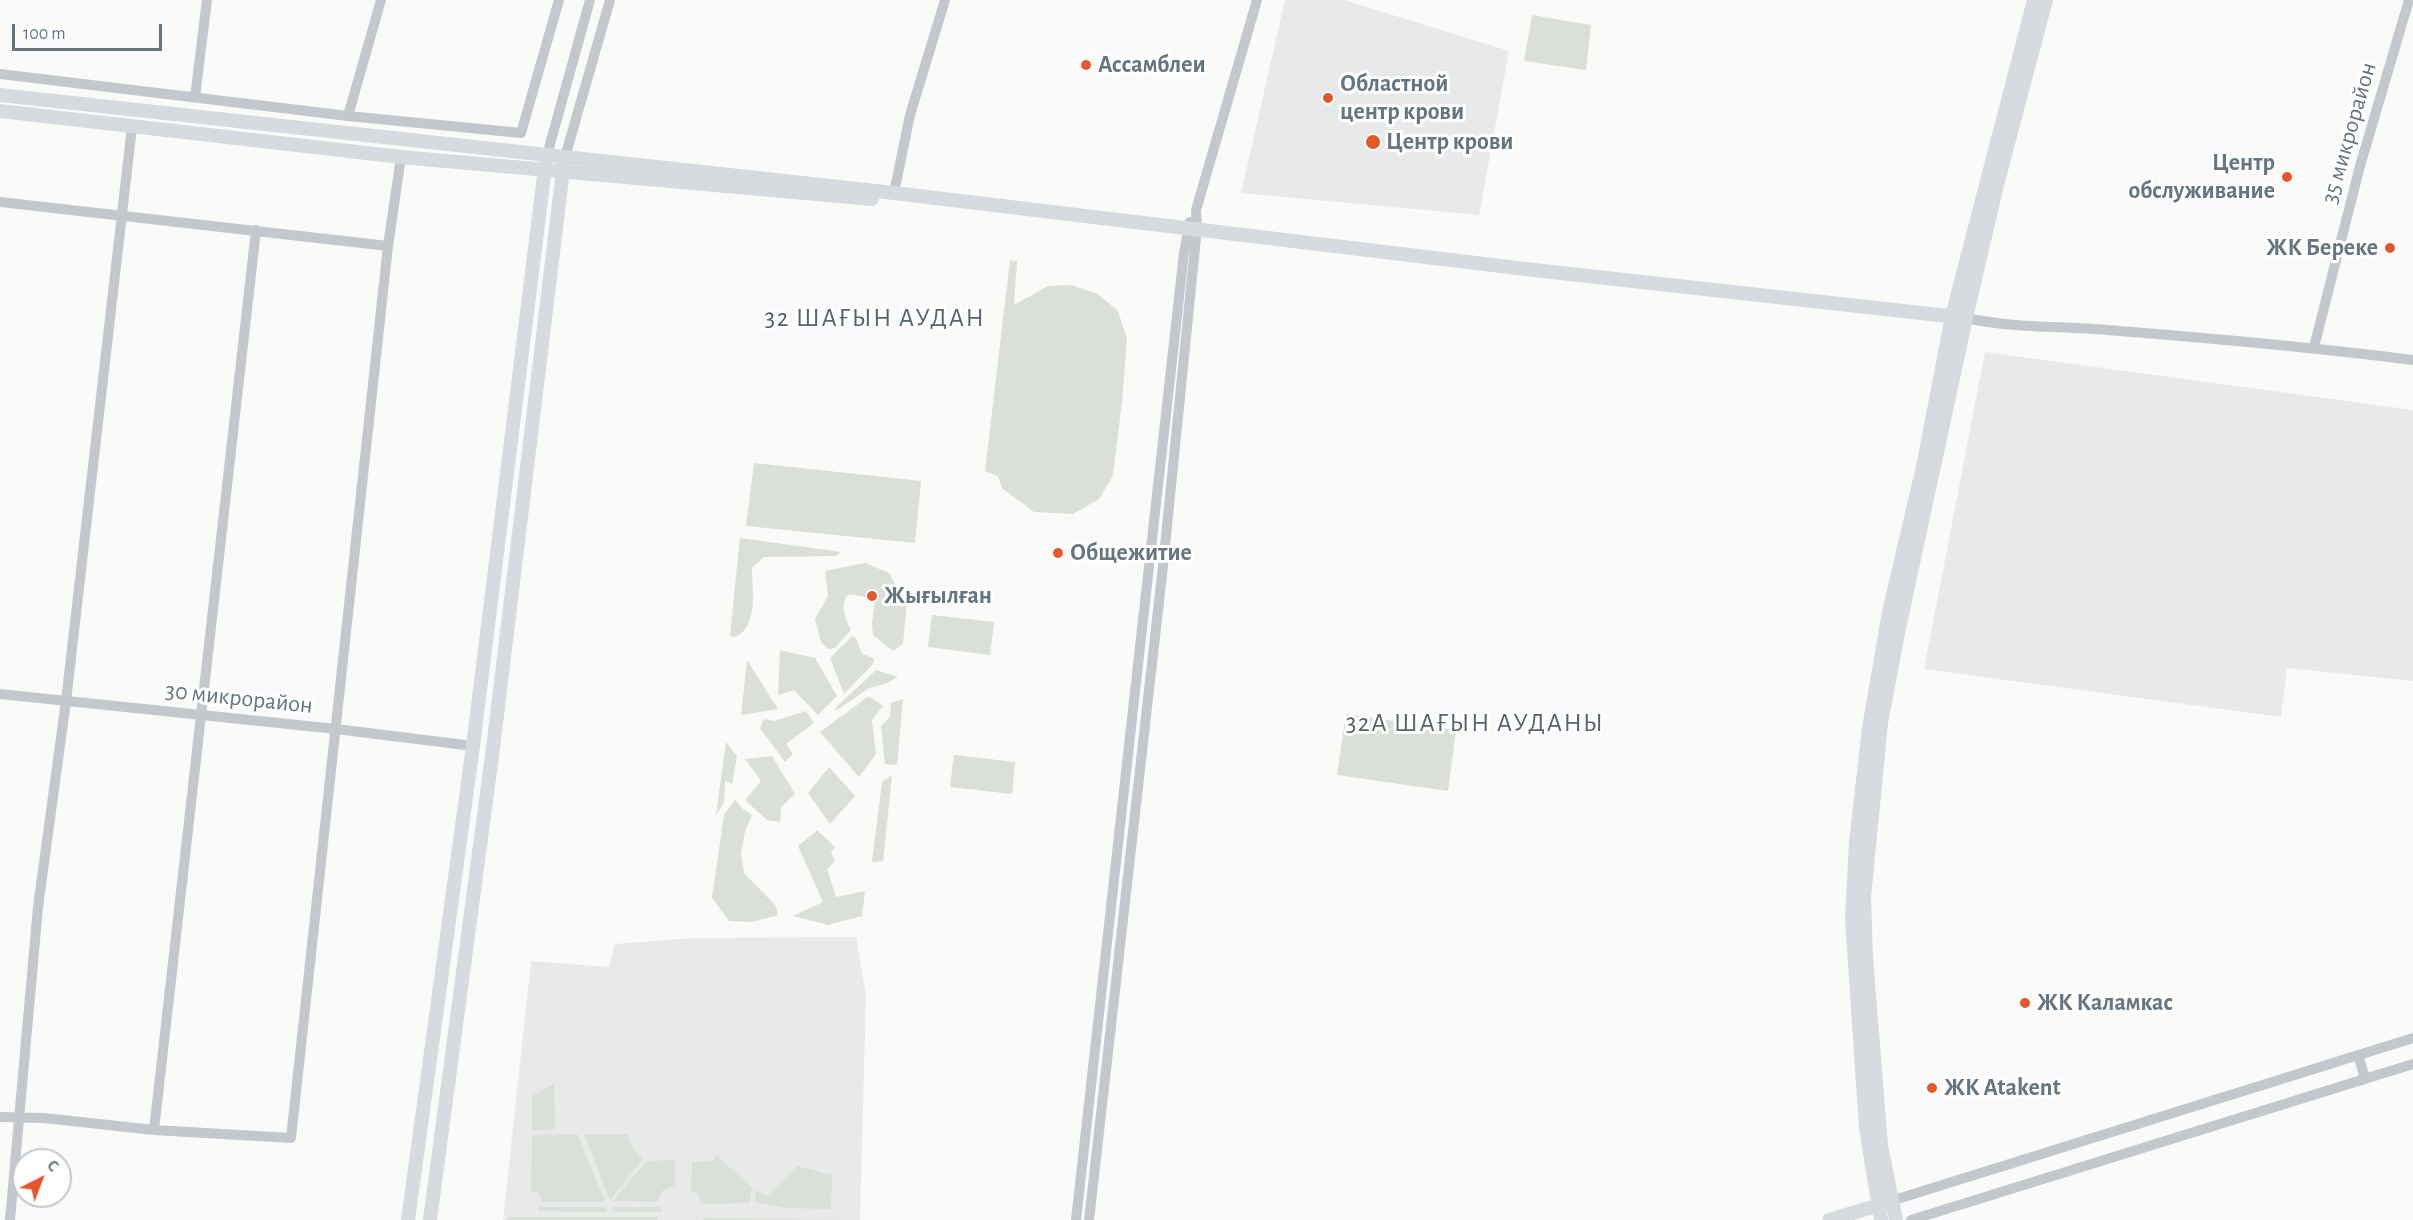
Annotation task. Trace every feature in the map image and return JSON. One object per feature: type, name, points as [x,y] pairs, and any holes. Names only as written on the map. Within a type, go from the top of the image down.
[{"type":"main road","points":[[1896,1220],[1884,1203],[1866,1128],[1852,919],[1856,842],[1876,680],[1889,612],[2034,0]]},
{"type":"main road","points":[[1958,322],[2046,0]]},
{"type":"main road","points":[[0,95],[547,155],[564,164],[915,204],[1192,231]]},
{"type":"main road","points":[[0,111],[401,157],[544,169],[564,164],[894,193],[1192,231],[1958,322]]},
{"type":"main road","points":[[408,1220],[474,746],[547,155]]},
{"type":"main road","points":[[430,1220],[495,736],[564,164]]},
{"type":"main road","points":[[1829,1220],[1884,1203]]},
{"type":"main road","points":[[1881,1220],[1884,1203]]},
{"type":"street","points":[[195,97],[207,0]]},
{"type":"street","points":[[348,116],[381,0]]},
{"type":"street","points":[[0,74],[348,116],[521,133],[559,0]]},
{"type":"street","points":[[547,155],[590,0]]},
{"type":"street","points":[[564,164],[610,0]]},
{"type":"street","points":[[894,193],[910,115],[945,0]]},
{"type":"street","points":[[1076,1220],[1192,231],[1196,210],[1257,0]]},
{"type":"street","name":"35 микрорайон","points":[[2314,347],[2360,166],[2409,0]]},
{"type":"street","points":[[10,1220],[21,1119],[38,907],[66,701],[132,127]]},
{"type":"street","points":[[478,147],[480,129]]},
{"type":"street","points":[[0,1117],[44,1118],[154,1130],[291,1138],[388,246],[401,157]]},
{"type":"street","points":[[0,202],[388,246]]},
{"type":"street","points":[[154,1130],[256,230]]},
{"type":"street","points":[[1089,1220],[1163,566],[1192,231]]},
{"type":"street","points":[[1958,322],[2056,326],[2314,347],[2413,360]]},
{"type":"street","name":"30 микрорайон","points":[[0,694],[202,717],[336,729],[474,746]]},
{"type":"street","points":[[1884,1203],[2413,1038]]},
{"type":"street","points":[[2358,1055],[2365,1078]]},
{"type":"street","points":[[1911,1220],[2413,1064]]},
{"type":"shaded area","name":"Центр крови","points":[[1285,0],[1344,0],[1509,51],[1479,215],[1241,193]]},
{"type":"shaded area","points":[[1532,15],[1591,25],[1586,70],[1524,61]]},
{"type":"shaded area","points":[[1010,260],[1017,261],[1014,305],[1048,286],[1071,285],[1098,294],[1118,311],[1127,339],[1113,475],[1099,499],[1073,514],[1034,512],[1002,488],[998,476],[985,471]]},
{"type":"shaded area","points":[[1985,352],[2413,410],[2413,681],[2287,668],[2281,717],[1924,669]]},
{"type":"shaded area","points":[[754,463],[921,481],[915,543],[746,526]]},
{"type":"shaded area","points":[[740,538],[841,552],[836,556],[764,557],[752,568],[753,606],[751,615],[748,624],[736,637],[730,636]]},
{"type":"shaded area","points":[[865,563],[889,573],[898,589],[907,598],[903,644],[893,651],[873,635],[875,599],[850,594],[846,596],[844,609],[851,630],[835,648],[828,649],[821,642],[815,619],[828,596],[825,571]]},
{"type":"shaded area","points":[[932,615],[994,622],[990,655],[928,647]]},
{"type":"shaded area","points":[[852,636],[856,638],[862,654],[874,658],[873,664],[844,694],[830,658]]},
{"type":"shaded area","points":[[780,650],[815,658],[837,696],[818,715],[794,690],[778,695]]},
{"type":"shaded area","points":[[747,660],[778,709],[741,715]]},
{"type":"shaded area","points":[[876,670],[898,677],[885,684],[869,688],[837,710],[834,709]]},
{"type":"shaded area","points":[[869,696],[883,706],[872,720],[876,754],[859,777],[820,732]]},
{"type":"shaded area","points":[[903,699],[897,765],[885,764],[881,726],[890,717],[891,703]]},
{"type":"shaded area","points":[[806,711],[814,723],[786,744],[793,754],[785,762],[760,728],[764,719],[774,721]]},
{"type":"shaded area","points":[[1346,714],[1456,730],[1448,791],[1337,775]]},
{"type":"shaded area","points":[[726,742],[737,756],[732,784],[725,781],[724,803],[716,815]]},
{"type":"shaded area","points":[[954,755],[1015,762],[1012,794],[950,787]]},
{"type":"shaded area","points":[[772,756],[795,794],[781,807],[780,822],[767,820],[745,800],[761,781],[745,759]]},
{"type":"shaded area","points":[[829,767],[855,796],[830,824],[808,793]]},
{"type":"shaded area","points":[[892,775],[883,861],[872,862],[882,782]]},
{"type":"shaded area","points":[[735,800],[752,815],[745,831],[741,854],[744,873],[776,906],[778,915],[752,922],[729,921],[712,898],[724,815]]},
{"type":"shaded area","points":[[817,830],[835,847],[831,852],[835,861],[827,869],[836,897],[865,891],[862,916],[828,925],[793,916],[823,902],[798,846]]},
{"type":"shaded area","points":[[856,937],[866,995],[860,1220],[503,1220],[531,961],[609,967],[615,944],[693,938]]},
{"type":"shaded area","points":[[554,1084],[555,1129],[532,1131],[532,1096]]},
{"type":"shaded area","points":[[577,1134],[605,1202],[542,1202],[538,1192],[531,1191],[532,1135]]},
{"type":"shaded area","points":[[584,1134],[628,1134],[632,1148],[643,1159],[610,1200]]},
{"type":"shaded area","points":[[716,1155],[752,1188],[749,1203],[701,1204],[699,1195],[691,1190],[692,1162],[712,1161]]},
{"type":"shaded area","points":[[675,1160],[675,1186],[663,1190],[656,1202],[613,1201],[647,1161]]},
{"type":"shaded area","points":[[797,1166],[832,1175],[831,1209],[784,1208],[755,1202],[756,1190],[767,1196]]},
{"type":"shaded area","points":[[538,1207],[607,1207],[607,1212],[537,1211]]},
{"type":"shaded area","points":[[612,1207],[661,1207],[661,1212],[613,1212]]},
{"type":"shaded area","points":[[508,1217],[657,1217],[658,1220],[507,1220]]},
{"type":"shaded area","points":[[704,1218],[856,1219],[702,1220]]},
{"type":"place","name":"Ассамблеи","points":[[1086,65]]},
{"type":"place","name":"Областной центр крови","points":[[1328,98]]},
{"type":"place","name":"Центр крови","points":[[1373,142]]},
{"type":"place","name":"Центр обслуживание","points":[[2287,177]]},
{"type":"place","name":"ЖК Береке","points":[[2390,248]]},
{"type":"place","name":"Общежитие","points":[[1058,553]]},
{"type":"place","name":"Жығылған","points":[[872,596]]},
{"type":"place","name":"ЖК Каламкас","points":[[2025,1003]]},
{"type":"place","name":"ЖК Atakent","points":[[1932,1088]]},
{"type":"district","name":"32 ШАҒЫН АУДАН","points":[[875,318]]},
{"type":"district","name":"32А ШАҒЫН АУДАНЫ","points":[[1475,723]]}]
